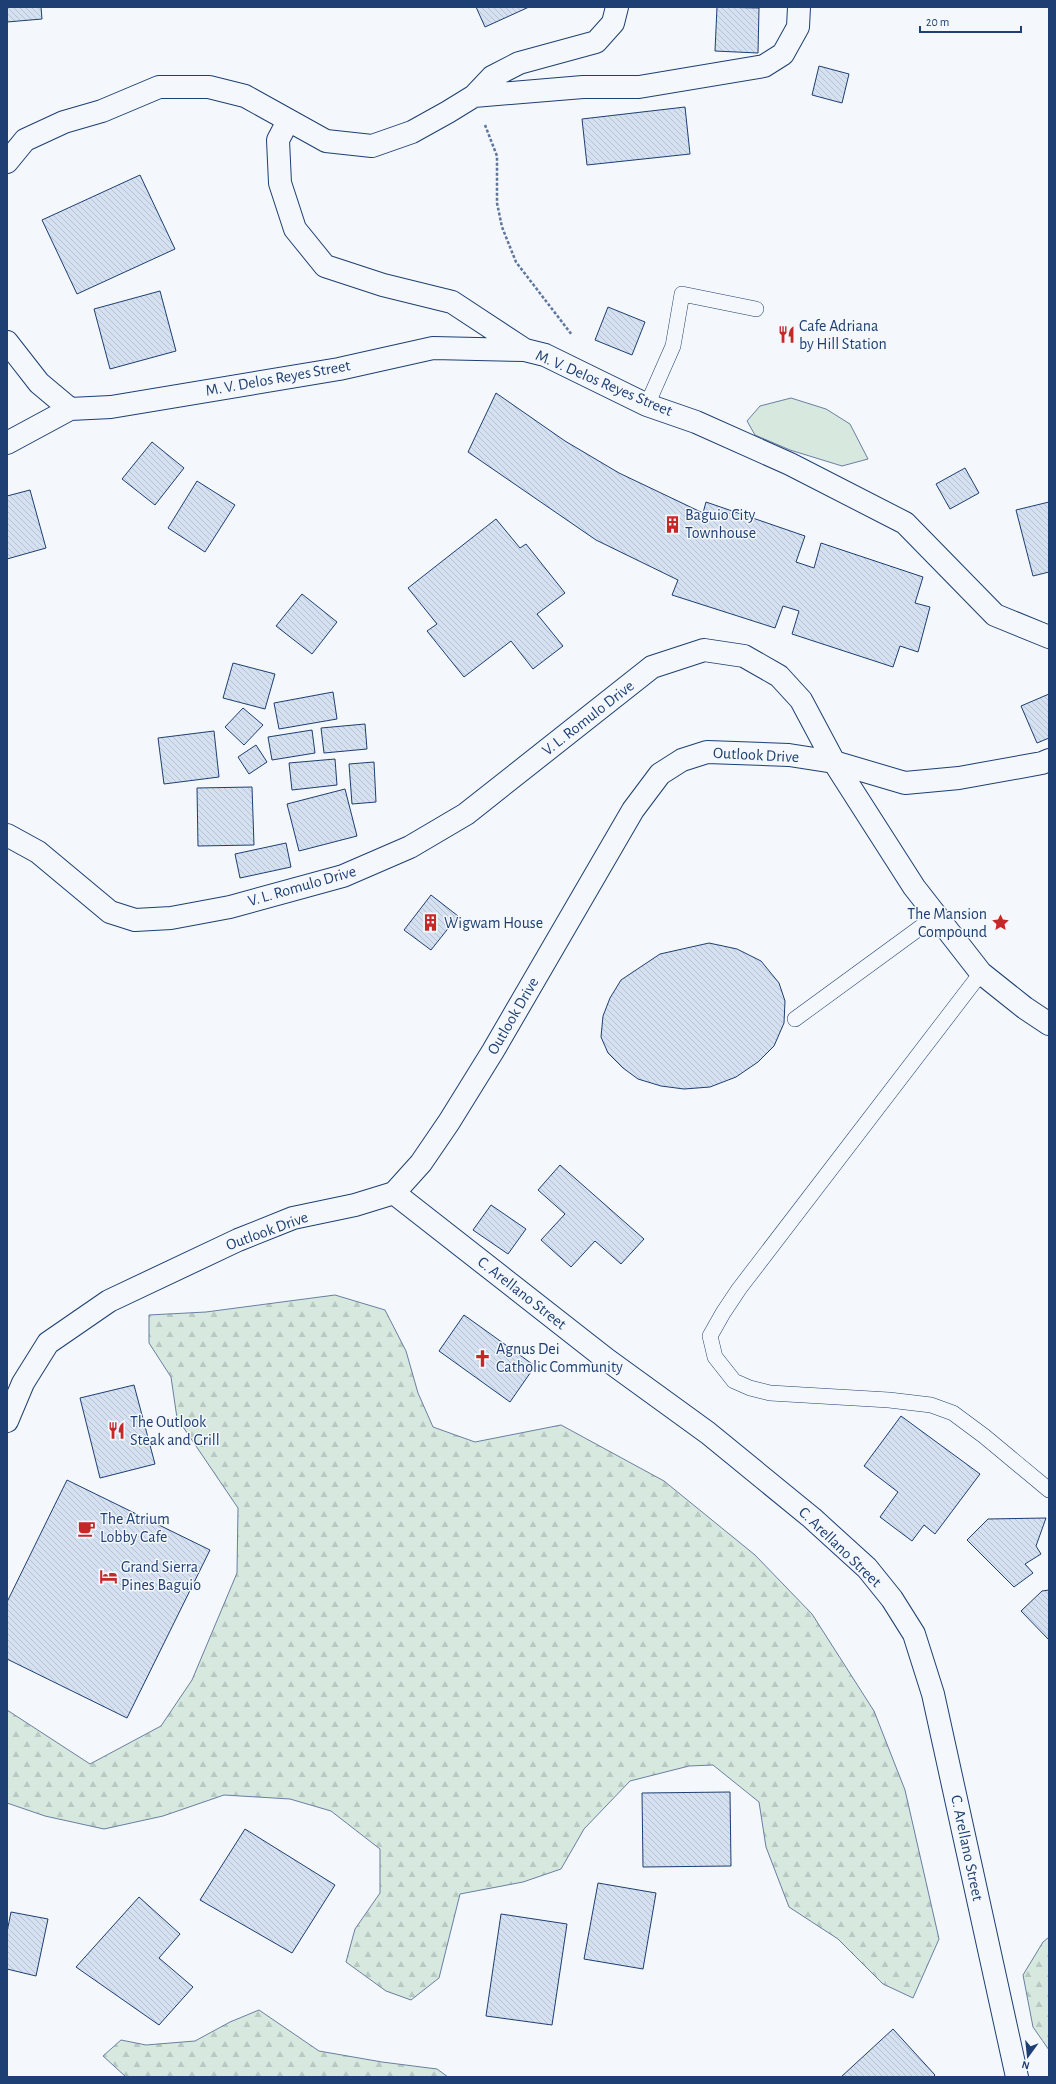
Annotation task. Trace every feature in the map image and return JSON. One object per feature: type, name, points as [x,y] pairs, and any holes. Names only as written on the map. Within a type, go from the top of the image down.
[{"type":"street","points":[[7,162],[25,140],[64,122],[102,111],[159,87],[209,87],[244,96],[326,141],[372,146],[412,132],[474,96],[492,77],[519,63],[596,42],[612,23],[616,7]]},
{"type":"street","points":[[474,96],[582,87],[639,88],[764,66],[783,54],[798,27],[799,7]]},
{"type":"street","points":[[288,121],[278,140],[280,184],[295,229],[326,266],[383,285],[452,302],[525,350]]},
{"type":"street","points":[[7,342],[39,384],[70,409],[7,443]]},
{"type":"street","name":"M. V. Delos Reyes Street","points":[[70,409],[111,408],[339,369],[433,348],[525,350],[545,355],[648,404],[696,422],[790,464],[904,523],[995,615],[1049,637]]},
{"type":"street","name":"V. L. Romulo Drive","points":[[7,835],[38,852],[110,912],[135,920],[171,918],[245,903],[343,876],[410,847],[466,814],[652,667],[704,650],[744,656],[779,676],[801,700],[834,762],[914,887],[981,973],[1025,1008],[1049,1024]]},
{"type":"street","name":"Outlook Drive","points":[[7,1421],[23,1383],[48,1343],[109,1301],[224,1247],[293,1218],[355,1205],[394,1193],[421,1163],[449,1122],[493,1051],[633,810],[660,774],[682,760],[707,752],[789,755],[834,762],[905,783],[959,778],[1042,763],[1049,760]]},
{"type":"street","name":"C. Arellano Street","points":[[394,1193],[606,1359],[708,1433],[765,1482],[812,1518],[867,1568],[892,1599],[914,1634],[933,1694],[1017,2077]]},
{"type":"lane","points":[[648,404],[673,346],[682,294],[756,309]]},
{"type":"lane","points":[[795,1019],[936,916]]},
{"type":"lane","points":[[981,973],[739,1289],[723,1312],[710,1336],[715,1357],[734,1381],[750,1388],[770,1393],[889,1400],[931,1405],[953,1413],[984,1436],[1049,1490]]},
{"type":"path","points":[[474,96],[497,156],[497,203],[502,227],[516,262],[568,328],[576,342]]},
{"type":"green space","points":[[791,398],[826,409],[850,424],[868,459],[842,466],[790,450],[755,435],[747,421],[760,406]]},
{"type":"green space","points":[[335,1295],[385,1310],[406,1351],[418,1393],[433,1427],[475,1442],[561,1425],[664,1481],[755,1555],[812,1614],[874,1711],[905,1790],[939,1939],[913,1998],[883,1984],[838,1939],[789,1907],[766,1847],[759,1802],[713,1765],[689,1766],[630,1781],[584,1829],[561,1869],[523,1882],[460,1894],[439,1978],[411,2000],[386,1991],[346,1962],[355,1929],[380,1893],[380,1849],[331,1811],[290,1799],[224,1795],[163,1816],[104,1829],[45,1816],[7,1803],[7,1710],[90,1764],[161,1726],[192,1680],[237,1573],[238,1508],[177,1418],[171,1377],[149,1343],[149,1315],[206,1312]]},
{"type":"green space","points":[[1049,1937],[1049,2050],[1033,2027],[1023,1975],[1043,1942]]},
{"type":"green space","points":[[259,2010],[319,2051],[382,2062],[437,2069],[448,2077],[126,2077],[103,2056],[121,2040],[146,2045],[195,2041],[230,2022]]},
{"type":"building","points":[[7,7],[41,7],[42,19],[7,22]]},
{"type":"building","points":[[476,7],[529,7],[485,27]]},
{"type":"building","points":[[717,7],[759,8],[758,53],[715,51]]},
{"type":"building","points":[[819,66],[849,74],[842,103],[812,95]]},
{"type":"building","points":[[685,107],[690,154],[587,165],[582,119]]},
{"type":"building","points":[[140,175],[175,249],[77,294],[42,220]]},
{"type":"building","points":[[160,291],[176,351],[110,369],[94,309]]},
{"type":"building","points":[[608,307],[645,322],[632,355],[595,340]]},
{"type":"building","name":"Baguio City Townhouse","points":[[496,393],[565,441],[619,473],[703,513],[706,502],[805,536],[796,562],[814,568],[821,543],[923,577],[915,603],[930,607],[918,652],[900,646],[893,667],[792,634],[799,611],[783,606],[775,628],[672,595],[678,580],[596,540],[468,452]]},
{"type":"building","points":[[152,442],[184,468],[155,505],[122,479]]},
{"type":"building","points":[[965,468],[979,493],[950,509],[936,484]]},
{"type":"building","points":[[197,481],[235,505],[205,552],[168,528]]},
{"type":"building","points":[[30,490],[46,548],[7,559],[7,496]]},
{"type":"building","points":[[1049,502],[1049,572],[1033,576],[1016,510]]},
{"type":"building","points":[[496,519],[520,548],[526,544],[565,593],[537,614],[563,646],[533,669],[511,641],[464,677],[427,631],[437,624],[408,588]]},
{"type":"building","points":[[302,594],[337,622],[312,654],[276,626]]},
{"type":"building","points":[[233,663],[275,674],[265,709],[223,698]]},
{"type":"building","points":[[333,692],[337,719],[279,729],[274,703]]},
{"type":"building","points":[[1049,694],[1049,738],[1037,743],[1021,706]]},
{"type":"building","points":[[243,708],[263,725],[244,745],[225,727]]},
{"type":"building","points":[[365,724],[367,749],[324,753],[321,728]]},
{"type":"building","points":[[312,730],[315,753],[272,760],[268,737]]},
{"type":"building","points":[[214,731],[219,777],[164,784],[158,738]]},
{"type":"building","points":[[256,745],[267,762],[249,774],[238,757]]},
{"type":"building","points":[[335,759],[337,785],[292,790],[289,763]]},
{"type":"building","points":[[374,762],[376,802],[352,804],[349,764]]},
{"type":"building","points":[[252,787],[254,845],[198,846],[197,788]]},
{"type":"building","points":[[345,789],[357,836],[299,851],[287,804]]},
{"type":"building","points":[[286,843],[291,867],[240,878],[235,854]]},
{"type":"building","name":"Wigwam House","points":[[431,895],[458,916],[431,950],[404,930]]},
{"type":"building","points":[[709,943],[737,949],[761,961],[779,983],[785,1001],[784,1023],[774,1046],[758,1062],[736,1077],[710,1087],[684,1089],[661,1086],[638,1079],[623,1068],[608,1053],[601,1037],[603,1016],[610,998],[621,980],[660,954]]},
{"type":"building","points":[[560,1165],[644,1239],[621,1264],[595,1241],[571,1267],[541,1240],[565,1214],[538,1190]]},
{"type":"building","points":[[491,1205],[526,1229],[508,1254],[473,1230]]},
{"type":"building","points":[[464,1315],[535,1366],[510,1402],[439,1351]]},
{"type":"building","name":"The Outlook Steak and Grill","points":[[134,1385],[155,1464],[100,1478],[80,1398]]},
{"type":"building","points":[[901,1416],[980,1474],[935,1534],[924,1525],[912,1541],[880,1517],[898,1492],[864,1466]]},
{"type":"building","name":"Grand Sierra Pines Baguio","points":[[67,1480],[210,1550],[127,1718],[7,1659],[7,1602]]},
{"type":"building","points":[[1046,1518],[1036,1546],[1041,1554],[1025,1564],[1033,1573],[1014,1587],[967,1540],[988,1519]]},
{"type":"building","points":[[1049,1590],[1049,1640],[1021,1611],[1042,1591]]},
{"type":"building","points":[[730,1792],[731,1866],[643,1867],[642,1793]]},
{"type":"building","points":[[245,1829],[335,1885],[292,1953],[200,1900]]},
{"type":"building","points":[[598,1883],[656,1893],[643,1969],[584,1959]]},
{"type":"building","points":[[139,1897],[180,1934],[159,1958],[193,1987],[159,2025],[76,1967]]},
{"type":"building","points":[[11,1912],[48,1919],[36,1976],[7,1969],[7,1932]]},
{"type":"building","points":[[501,1914],[567,1924],[552,2025],[486,2016]]},
{"type":"building","points":[[893,2029],[935,2075],[933,2077],[841,2077]]},
{"type":"place","name":"Cafe Adriana by Hill Station","points":[[786,335]]},
{"type":"place","name":"Baguio City Townhouse","points":[[672,524]]},
{"type":"place","name":"Wigwam House","points":[[431,923]]},
{"type":"place","name":"The Mansion Compound","points":[[1000,923]]},
{"type":"place","name":"Agnus Dei Catholic Community","points":[[483,1358]]},
{"type":"place","name":"The Outlook Steak and Grill","points":[[117,1431]]},
{"type":"place","name":"The Atrium Lobby Cafe","points":[[87,1528]]},
{"type":"place","name":"Grand Sierra Pines Baguio","points":[[108,1576]]}]
